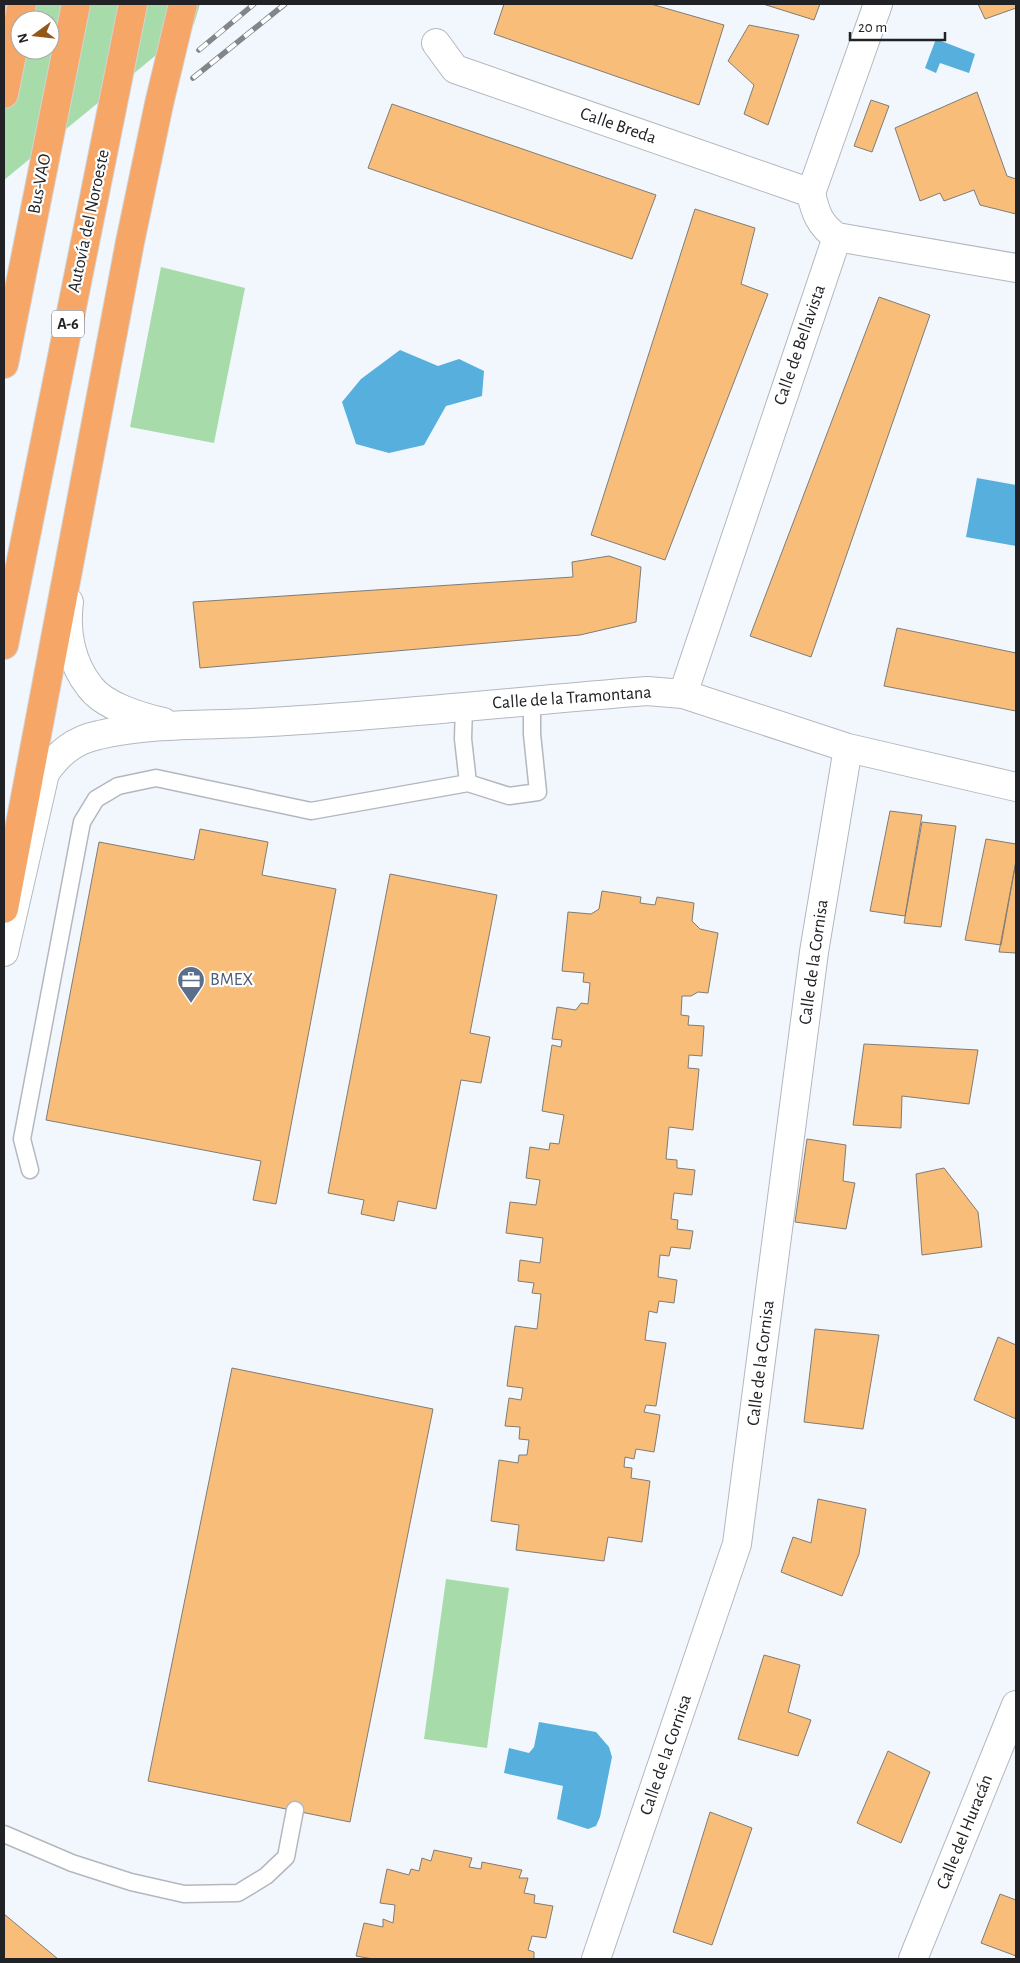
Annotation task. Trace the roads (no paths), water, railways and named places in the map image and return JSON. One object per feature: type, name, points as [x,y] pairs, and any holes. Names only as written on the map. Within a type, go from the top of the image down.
[{"type":"highway","points":[[4,94],[22,4]]},
{"type":"highway","name":"Bus-VAO","points":[[4,364],[76,4]]},
{"type":"highway","name":"Autovía del Noroeste","points":[[4,645],[133,4]]},
{"type":"highway","points":[[4,909],[130,242],[159,104],[183,4]]},
{"type":"street","points":[[878,4],[811,193],[819,220],[828,231],[837,237],[1016,268]]},
{"type":"street","name":"Calle Breda","points":[[436,43],[455,69],[811,193]]},
{"type":"street","name":"Calle de Bellavista","points":[[683,694],[837,237]]},
{"type":"street","name":"Calle de la Tramontana","points":[[79,508],[75,560],[68,609],[68,636],[74,660],[91,688],[107,700],[124,710],[174,725]]},
{"type":"street","name":"Calle de la Tramontana","points":[[4,952],[45,773],[60,753],[72,745],[98,735],[174,725],[268,722],[647,691],[683,694],[848,748],[1016,787]]},
{"type":"street","name":"Calle de la Cornisa","points":[[596,1959],[737,1544],[814,952],[848,748]]},
{"type":"street","name":"Calle del Huracán","points":[[913,1959],[1016,1705]]},
{"type":"lane","points":[[30,1170],[22,1139],[82,822],[96,799],[118,786],[156,778],[311,811],[468,783],[509,796],[538,792],[532,734],[532,700]]},
{"type":"lane","points":[[464,706],[463,739],[468,783]]},
{"type":"lane","points":[[4,1834],[72,1863],[131,1882],[184,1894],[238,1893],[266,1876],[286,1857],[296,1810]]},
{"type":"water","points":[[936,39],[975,54],[969,73],[940,63],[936,73],[925,68]]},
{"type":"water","points":[[400,350],[438,366],[459,359],[484,371],[482,396],[446,406],[424,445],[389,453],[356,444],[342,402],[361,379]]},
{"type":"water","points":[[977,478],[1016,485],[1016,546],[966,537]]},
{"type":"water","points":[[539,1722],[596,1732],[609,1747],[612,1757],[600,1817],[596,1826],[588,1829],[557,1819],[563,1786],[504,1773],[509,1748],[529,1753],[534,1747]]},
{"type":"railway","points":[[199,50],[254,4]]},
{"type":"railway","points":[[193,78],[285,4]]},
{"type":"place","name":"BMEX","points":[[191,1004]]}]
